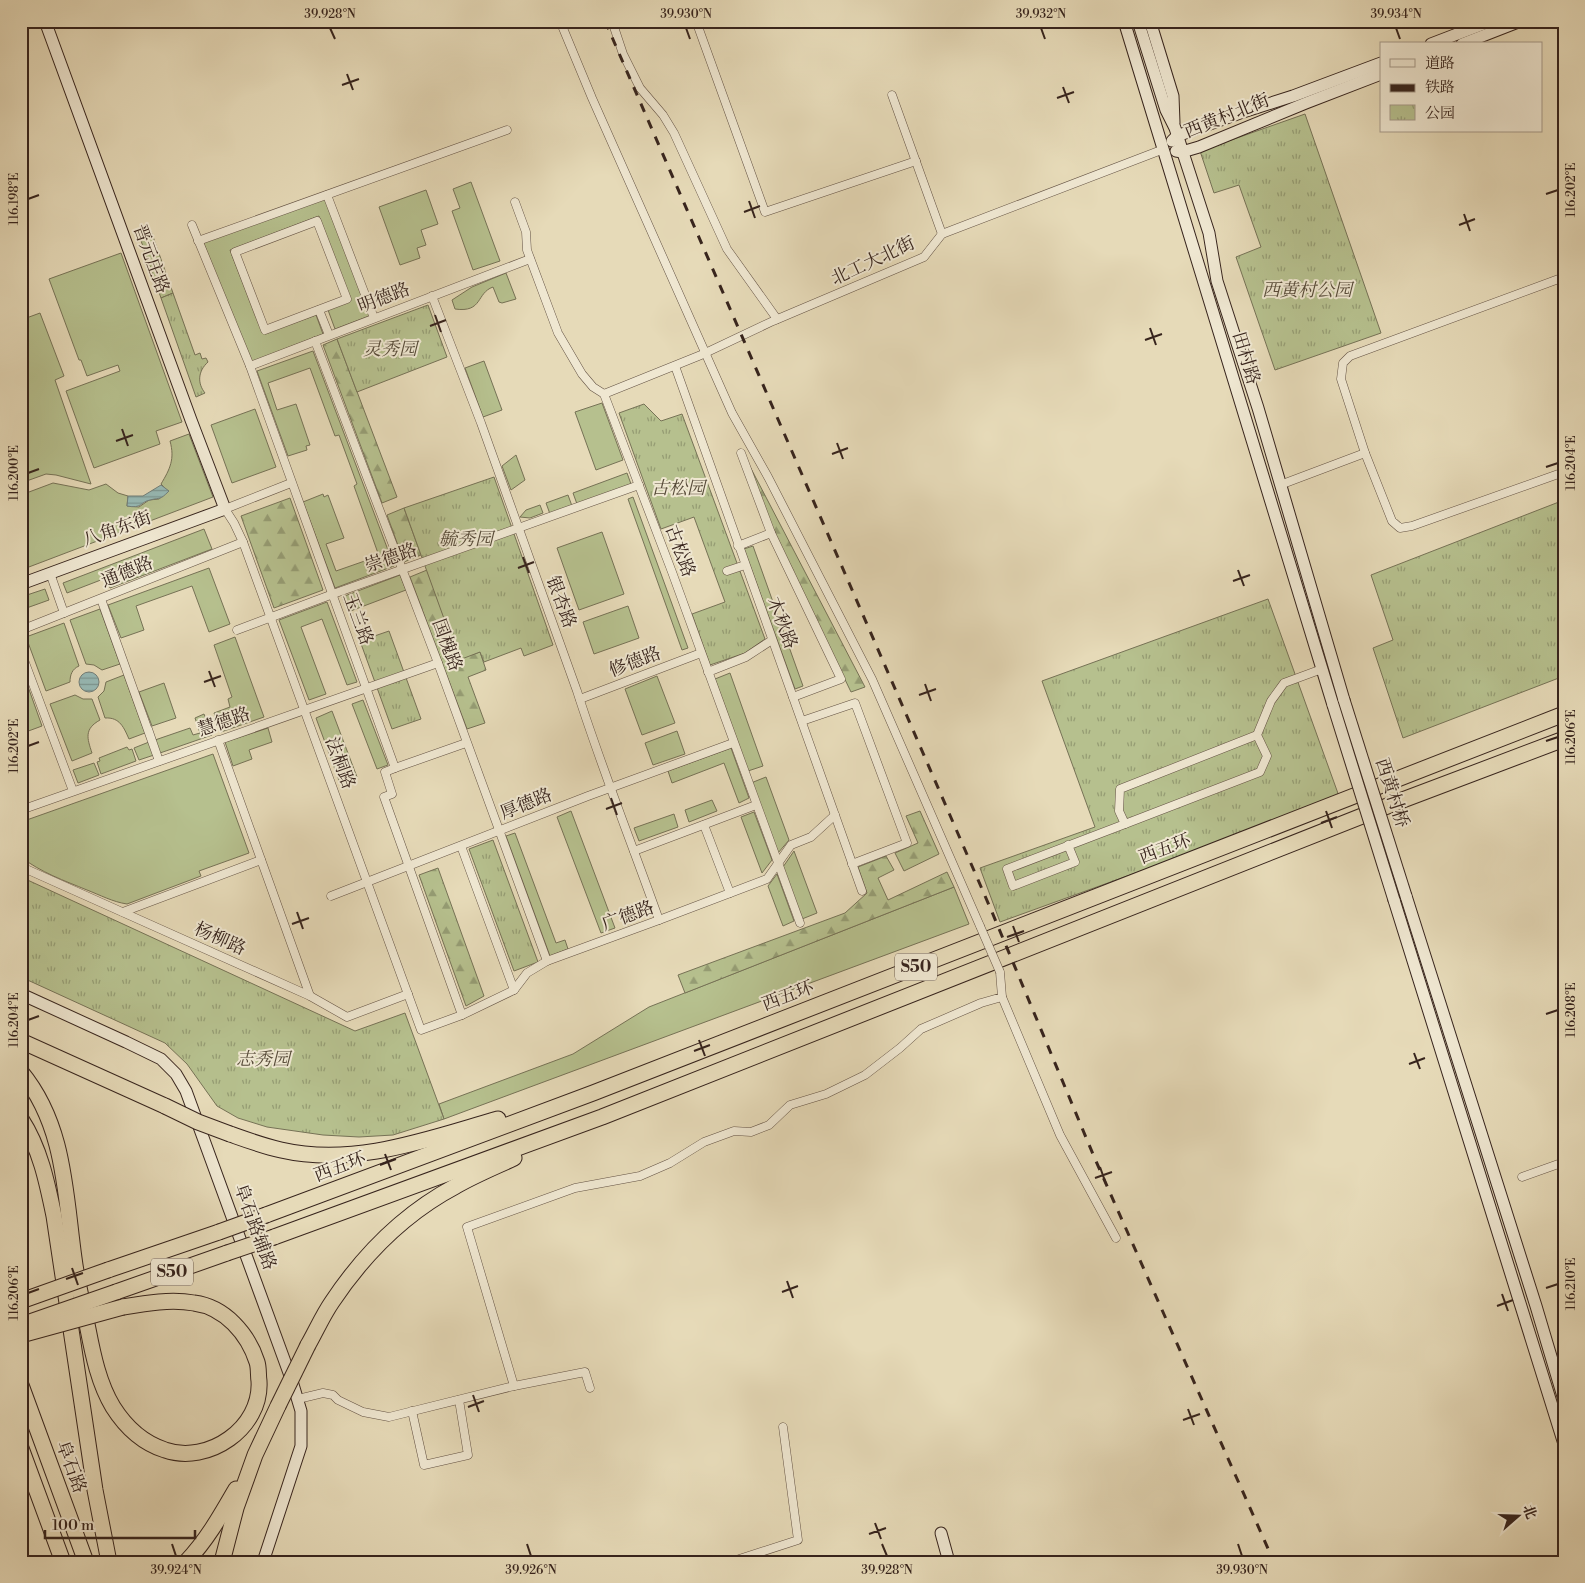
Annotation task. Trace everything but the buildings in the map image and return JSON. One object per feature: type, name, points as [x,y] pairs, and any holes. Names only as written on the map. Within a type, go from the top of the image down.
[{"type":"highway","name":"西五环","points":[[21,1301],[266,1215],[593,1093],[1564,714]]},
{"type":"highway","name":"S50","points":[[21,1325],[274,1237],[602,1117],[1390,805],[1564,739]]},
{"type":"highway","points":[[21,1041],[198,1122],[282,1151],[317,1155],[386,1150],[593,1093]]},
{"type":"highway","points":[[21,1072],[32,1085],[47,1113],[58,1145],[66,1188],[74,1260],[90,1338],[103,1386],[113,1407],[127,1425],[145,1441],[165,1450],[185,1454],[205,1451],[225,1442],[239,1432],[252,1413],[259,1388],[257,1364],[249,1342],[234,1322],[216,1310],[196,1303],[166,1301],[123,1306],[21,1335]]},
{"type":"highway","points":[[186,1562],[198,1550],[217,1523],[255,1455],[308,1345],[331,1303],[354,1271],[386,1236],[413,1213],[456,1186],[602,1117]]},
{"type":"highway","points":[[21,1119],[37,1150],[54,1216],[95,1490],[109,1562]]},
{"type":"highway","points":[[21,1296],[108,1270]]},
{"type":"highway","name":"阜石路","points":[[21,1385],[86,1562]]},
{"type":"highway","points":[[21,1448],[63,1562]]},
{"type":"highway","points":[[222,1562],[236,1508],[255,1455]]},
{"type":"main road","name":"晋元庄路","points":[[44,21],[190,420],[225,509]]},
{"type":"main road","name":"田村路","points":[[1124,21],[1333,705]]},
{"type":"main road","name":"田村路","points":[[1138,21],[1166,110],[1176,132],[1209,233],[1217,281],[1258,408],[1344,700]]},
{"type":"main road","points":[[1150,21],[1173,96],[1176,132]]},
{"type":"main road","points":[[1436,42],[1491,21]]},
{"type":"main road","points":[[1467,42],[1521,21]]},
{"type":"main road","name":"西黄村北街","points":[[1380,63],[1293,96],[1176,132],[1164,149],[1182,152],[1380,74]]},
{"type":"main road","name":"八角东街","points":[[21,584],[225,509]]},
{"type":"main road","name":"西黄村桥","points":[[1344,700],[1564,1400]]},
{"type":"main road","name":"西黄村桥","points":[[1333,705],[1564,1444]]},
{"type":"main road","name":"阜石路辅路","points":[[21,994],[161,1059],[176,1074],[186,1091],[298,1398],[301,1411],[300,1446],[263,1562]]},
{"type":"main road","points":[[941,1533],[949,1562]]},
{"type":"street","points":[[560,21],[703,354],[732,413],[768,477],[872,678],[1000,972],[1002,997],[1060,1134],[1116,1238]]},
{"type":"street","points":[[612,21],[623,54],[640,88],[674,133],[727,249],[777,319]]},
{"type":"street","points":[[696,21],[765,212],[916,161]]},
{"type":"street","points":[[892,95],[942,234],[1164,149]]},
{"type":"street","points":[[198,241],[507,130]]},
{"type":"street","points":[[327,195],[374,318]]},
{"type":"street","name":"古松路","points":[[515,202],[526,232],[527,250],[558,333],[582,374],[592,387],[604,394],[702,654],[800,923]]},
{"type":"street","points":[[317,221],[346,299],[319,310],[265,330],[235,252],[317,221]]},
{"type":"street","name":"玉兰路","points":[[192,224],[250,366],[395,768]]},
{"type":"street","name":"北工大北街","points":[[604,394],[675,366],[777,319],[924,257],[942,234]]},
{"type":"street","name":"明德路","points":[[250,366],[530,259]]},
{"type":"street","points":[[1564,277],[1350,356],[1343,362],[1341,379],[1365,453],[1392,521],[1400,528],[1412,526],[1564,472]]},
{"type":"street","name":"银杏路","points":[[432,296],[481,423],[580,699],[609,788],[659,920]]},
{"type":"street","points":[[319,310],[328,336]]},
{"type":"street","name":"国槐路","points":[[315,341],[438,663],[547,961]]},
{"type":"street","name":"木秋路","points":[[675,366],[862,891]]},
{"type":"street","points":[[740,453],[771,534],[841,679],[794,697]]},
{"type":"street","points":[[1280,485],[1365,453]]},
{"type":"street","points":[[225,509],[291,484]]},
{"type":"street","name":"崇德路","points":[[237,630],[639,485]]},
{"type":"street","name":"法桐路","points":[[225,509],[243,542],[421,1030]]},
{"type":"street","points":[[738,546],[771,534]]},
{"type":"street","name":"通德路","points":[[21,630],[243,542]]},
{"type":"street","points":[[727,571],[745,565]]},
{"type":"street","points":[[50,573],[64,613]]},
{"type":"street","points":[[100,599],[159,761]]},
{"type":"street","points":[[708,672],[746,657],[772,640]]},
{"type":"street","points":[[21,652],[73,791]]},
{"type":"street","name":"修德路","points":[[580,699],[702,654]]},
{"type":"street","name":"慧德路","points":[[21,810],[438,663]]},
{"type":"street","points":[[1126,824],[1119,811],[1120,789],[1257,735],[1271,702],[1284,683],[1322,669]]},
{"type":"street","points":[[802,721],[855,703],[907,843],[852,864]]},
{"type":"street","points":[[148,730],[159,761]]},
{"type":"street","points":[[1068,845],[1075,862],[1013,886],[1006,869],[1068,845],[1126,824],[1260,772],[1267,756],[1257,735]]},
{"type":"street","points":[[218,740],[310,996]]},
{"type":"street","points":[[462,1015],[384,797],[392,794],[385,772],[466,743]]},
{"type":"street","name":"厚德路","points":[[331,896],[609,788],[733,743]]},
{"type":"street","points":[[634,851],[756,805]]},
{"type":"street","name":"广德路","points":[[421,1030],[462,1015],[514,990],[527,973],[547,961],[766,878],[791,845],[811,837],[835,815]]},
{"type":"street","points":[[704,825],[730,893]]},
{"type":"street","points":[[461,846],[514,990]]},
{"type":"street","points":[[123,912],[261,860]]},
{"type":"street","name":"杨柳路","points":[[21,865],[67,889],[123,912],[310,996],[346,1017],[408,994]]},
{"type":"street","points":[[514,1386],[467,1227],[575,1188],[640,1176],[670,1163],[704,1142],[734,1131],[751,1132],[769,1125],[790,1105],[826,1094],[865,1076],[900,1048],[921,1028],[981,1003],[1002,997]]},
{"type":"street","points":[[1522,1177],[1564,1162]]},
{"type":"street","points":[[298,1398],[323,1393],[333,1395],[338,1400],[363,1412],[389,1417],[514,1386],[585,1372],[590,1388]]},
{"type":"street","points":[[412,1412],[424,1464],[468,1455],[459,1400]]},
{"type":"street","points":[[730,1562],[798,1540],[783,1427]]},
{"type":"green space","name":"西黄村公园","points":[[1305,114],[1381,333],[1275,370],[1236,257],[1261,247],[1239,185],[1214,193],[1200,151]]},
{"type":"green space","points":[[471,182],[500,261],[473,270],[452,211],[460,208],[453,189]]},
{"type":"green space","points":[[426,190],[438,224],[421,230],[426,245],[417,248],[420,258],[400,265],[379,207]]},
{"type":"green space","points":[[326,198],[369,316],[335,329],[328,310],[351,301],[319,216],[230,250],[263,334],[316,315],[323,334],[251,362],[203,242]]},
{"type":"green space","points":[[151,231],[173,293],[161,298],[139,235]]},
{"type":"green space","points":[[121,253],[182,422],[156,431],[160,444],[94,468],[66,391],[120,371],[118,365],[87,376],[81,360],[79,360],[49,279]]},
{"type":"green space","points":[[506,273],[516,299],[502,303],[499,302],[493,287],[470,308],[455,309],[452,300],[472,287]]},
{"type":"green space","points":[[173,293],[195,355],[200,353],[202,359],[206,358],[208,362],[202,369],[200,377],[202,389],[205,393],[196,397],[161,298]]},
{"type":"green space","name":"灵秀园","points":[[428,305],[447,357],[357,392],[337,339]]},
{"type":"green space","points":[[40,313],[64,376],[55,380],[91,484],[46,474],[21,483],[21,320]]},
{"type":"green space","points":[[337,339],[397,497],[382,503],[323,345]]},
{"type":"green space","points":[[313,351],[394,566],[335,588],[303,502],[323,494],[324,497],[328,495],[344,538],[326,544],[336,571],[379,556],[354,486],[357,484],[339,435],[335,436],[310,368],[268,383],[277,410],[296,404],[310,445],[306,446],[307,450],[288,456],[257,371]]},
{"type":"green space","points":[[484,361],[502,410],[483,417],[465,368]]},
{"type":"green space","points":[[602,403],[623,460],[596,470],[575,412]]},
{"type":"green space","name":"古松园","points":[[644,404],[661,421],[682,414],[765,639],[745,653],[710,665],[692,614],[725,602],[694,517],[661,529],[619,413]]},
{"type":"green space","points":[[255,409],[276,467],[232,483],[211,425]]},
{"type":"green space","points":[[189,434],[213,497],[21,570],[21,495],[53,483],[89,490],[106,484],[118,493],[128,496],[127,506],[139,507],[149,500],[159,499],[168,491],[161,484],[171,464],[170,441]]},
{"type":"green space","points":[[516,455],[525,480],[511,490],[502,466]]},
{"type":"green space","points":[[745,457],[865,687],[851,692],[774,532]]},
{"type":"green space","points":[[627,473],[631,484],[577,504],[573,493]]},
{"type":"green space","name":"毓秀园","points":[[494,477],[553,645],[524,656],[521,648],[484,662],[480,652],[459,660],[404,508]]},
{"type":"green space","points":[[568,495],[572,506],[550,514],[546,503]]},
{"type":"green space","points":[[633,497],[688,648],[682,650],[628,499]]},
{"type":"green space","points":[[290,498],[323,590],[274,608],[241,516]]},
{"type":"green space","points":[[1564,500],[1564,676],[1403,738],[1373,648],[1393,640],[1371,575]]},
{"type":"green space","points":[[540,505],[543,513],[530,518],[520,517],[526,510]]},
{"type":"green space","points":[[404,508],[421,555],[404,562],[387,515]]},
{"type":"green space","points":[[204,529],[212,549],[110,588],[106,578],[67,593],[63,583]]},
{"type":"green space","points":[[602,532],[624,594],[579,610],[557,548]]},
{"type":"green space","points":[[753,546],[803,686],[795,689],[744,549]]},
{"type":"green space","points":[[209,568],[230,624],[209,632],[192,586],[136,606],[144,630],[121,638],[108,605]]},
{"type":"green space","points":[[427,570],[459,659],[480,652],[486,670],[468,677],[485,723],[467,729],[410,577]]},
{"type":"green space","points":[[400,575],[406,590],[348,612],[342,597]]},
{"type":"green space","points":[[45,589],[49,600],[21,610],[21,597]]},
{"type":"green space","points":[[1268,599],[1340,799],[1000,922],[980,868],[1095,827],[1042,681]]},
{"type":"green space","points":[[327,602],[357,682],[347,685],[322,619],[301,627],[326,694],[309,700],[279,620]]},
{"type":"green space","points":[[628,606],[639,638],[594,654],[583,622]]},
{"type":"green space","points":[[100,609],[120,664],[102,670],[94,665],[86,664],[70,620]]},
{"type":"green space","points":[[64,623],[79,666],[72,672],[70,682],[46,691],[26,637]]},
{"type":"green space","points":[[389,631],[421,719],[392,729],[360,641]]},
{"type":"green space","points":[[235,637],[264,717],[221,732],[214,713],[230,707],[228,699],[232,697],[214,645]]},
{"type":"green space","points":[[730,673],[763,766],[748,771],[715,679]]},
{"type":"green space","points":[[124,675],[145,733],[129,739],[118,721],[105,718],[98,697],[104,691],[106,682]]},
{"type":"green space","points":[[657,676],[675,723],[642,735],[625,689]]},
{"type":"green space","points":[[26,681],[42,726],[23,733],[21,728],[21,683]]},
{"type":"green space","points":[[164,683],[176,718],[152,726],[139,692]]},
{"type":"green space","points":[[75,695],[83,699],[92,699],[100,720],[91,727],[88,734],[92,753],[72,761],[50,704]]},
{"type":"green space","points":[[363,700],[388,765],[377,769],[352,704]]},
{"type":"green space","points":[[332,711],[357,777],[340,783],[316,718]]},
{"type":"green space","points":[[204,714],[212,735],[160,753],[155,740],[190,728],[193,735],[200,733],[195,718]]},
{"type":"green space","points":[[268,728],[272,742],[249,750],[252,759],[233,766],[225,742]]},
{"type":"green space","points":[[677,731],[685,754],[653,765],[645,743]]},
{"type":"green space","points":[[149,742],[154,755],[139,760],[134,748]]},
{"type":"green space","points":[[127,747],[129,750],[132,749],[136,761],[101,774],[97,762],[100,761],[99,758]]},
{"type":"green space","points":[[731,748],[749,798],[739,803],[724,763],[672,783],[668,771]]},
{"type":"green space","points":[[213,754],[249,853],[199,871],[201,876],[127,904],[61,880],[44,872],[21,857],[21,822]]},
{"type":"green space","points":[[94,763],[99,775],[78,783],[73,770]]},
{"type":"green space","points":[[766,777],[789,840],[778,853],[751,783]]},
{"type":"green space","points":[[712,800],[717,811],[689,822],[685,810]]},
{"type":"green space","points":[[571,811],[615,928],[601,933],[557,817]]},
{"type":"green space","points":[[920,811],[939,854],[904,871],[895,853],[918,843],[906,816]]},
{"type":"green space","points":[[754,812],[772,860],[762,873],[741,817]]},
{"type":"green space","points":[[674,814],[678,827],[639,841],[634,828]]},
{"type":"green space","points":[[515,833],[556,943],[565,940],[568,949],[550,956],[506,836]]},
{"type":"green space","points":[[493,840],[538,962],[514,971],[469,849]]},
{"type":"green space","points":[[794,851],[817,913],[802,919],[783,867]]},
{"type":"green space","points":[[886,856],[894,870],[878,878],[888,900],[947,872],[954,887],[685,993],[678,975],[845,913],[867,893],[858,867]]},
{"type":"green space","points":[[438,868],[484,996],[466,1006],[419,875]]},
{"type":"green space","points":[[777,874],[794,921],[783,926],[768,886]]},
{"type":"green space","name":"志秀园","points":[[21,877],[355,1031],[405,1013],[444,1119],[393,1135],[359,1137],[323,1135],[267,1127],[238,1118],[217,1106],[187,1064],[165,1043],[21,977]]},
{"type":"green space","points":[[954,887],[969,924],[444,1119],[439,1104],[573,1054],[649,1007]]},
{"type":"water","points":[[161,485],[169,491],[161,497],[138,506],[127,506],[128,496],[143,496]]},
{"type":"water","points":[[89,672],[96,675],[99,682],[96,689],[89,692],[82,689],[79,682],[82,675]]},
{"type":"railway","points":[[605,21],[992,912],[1095,1159],[1274,1562]]}]
